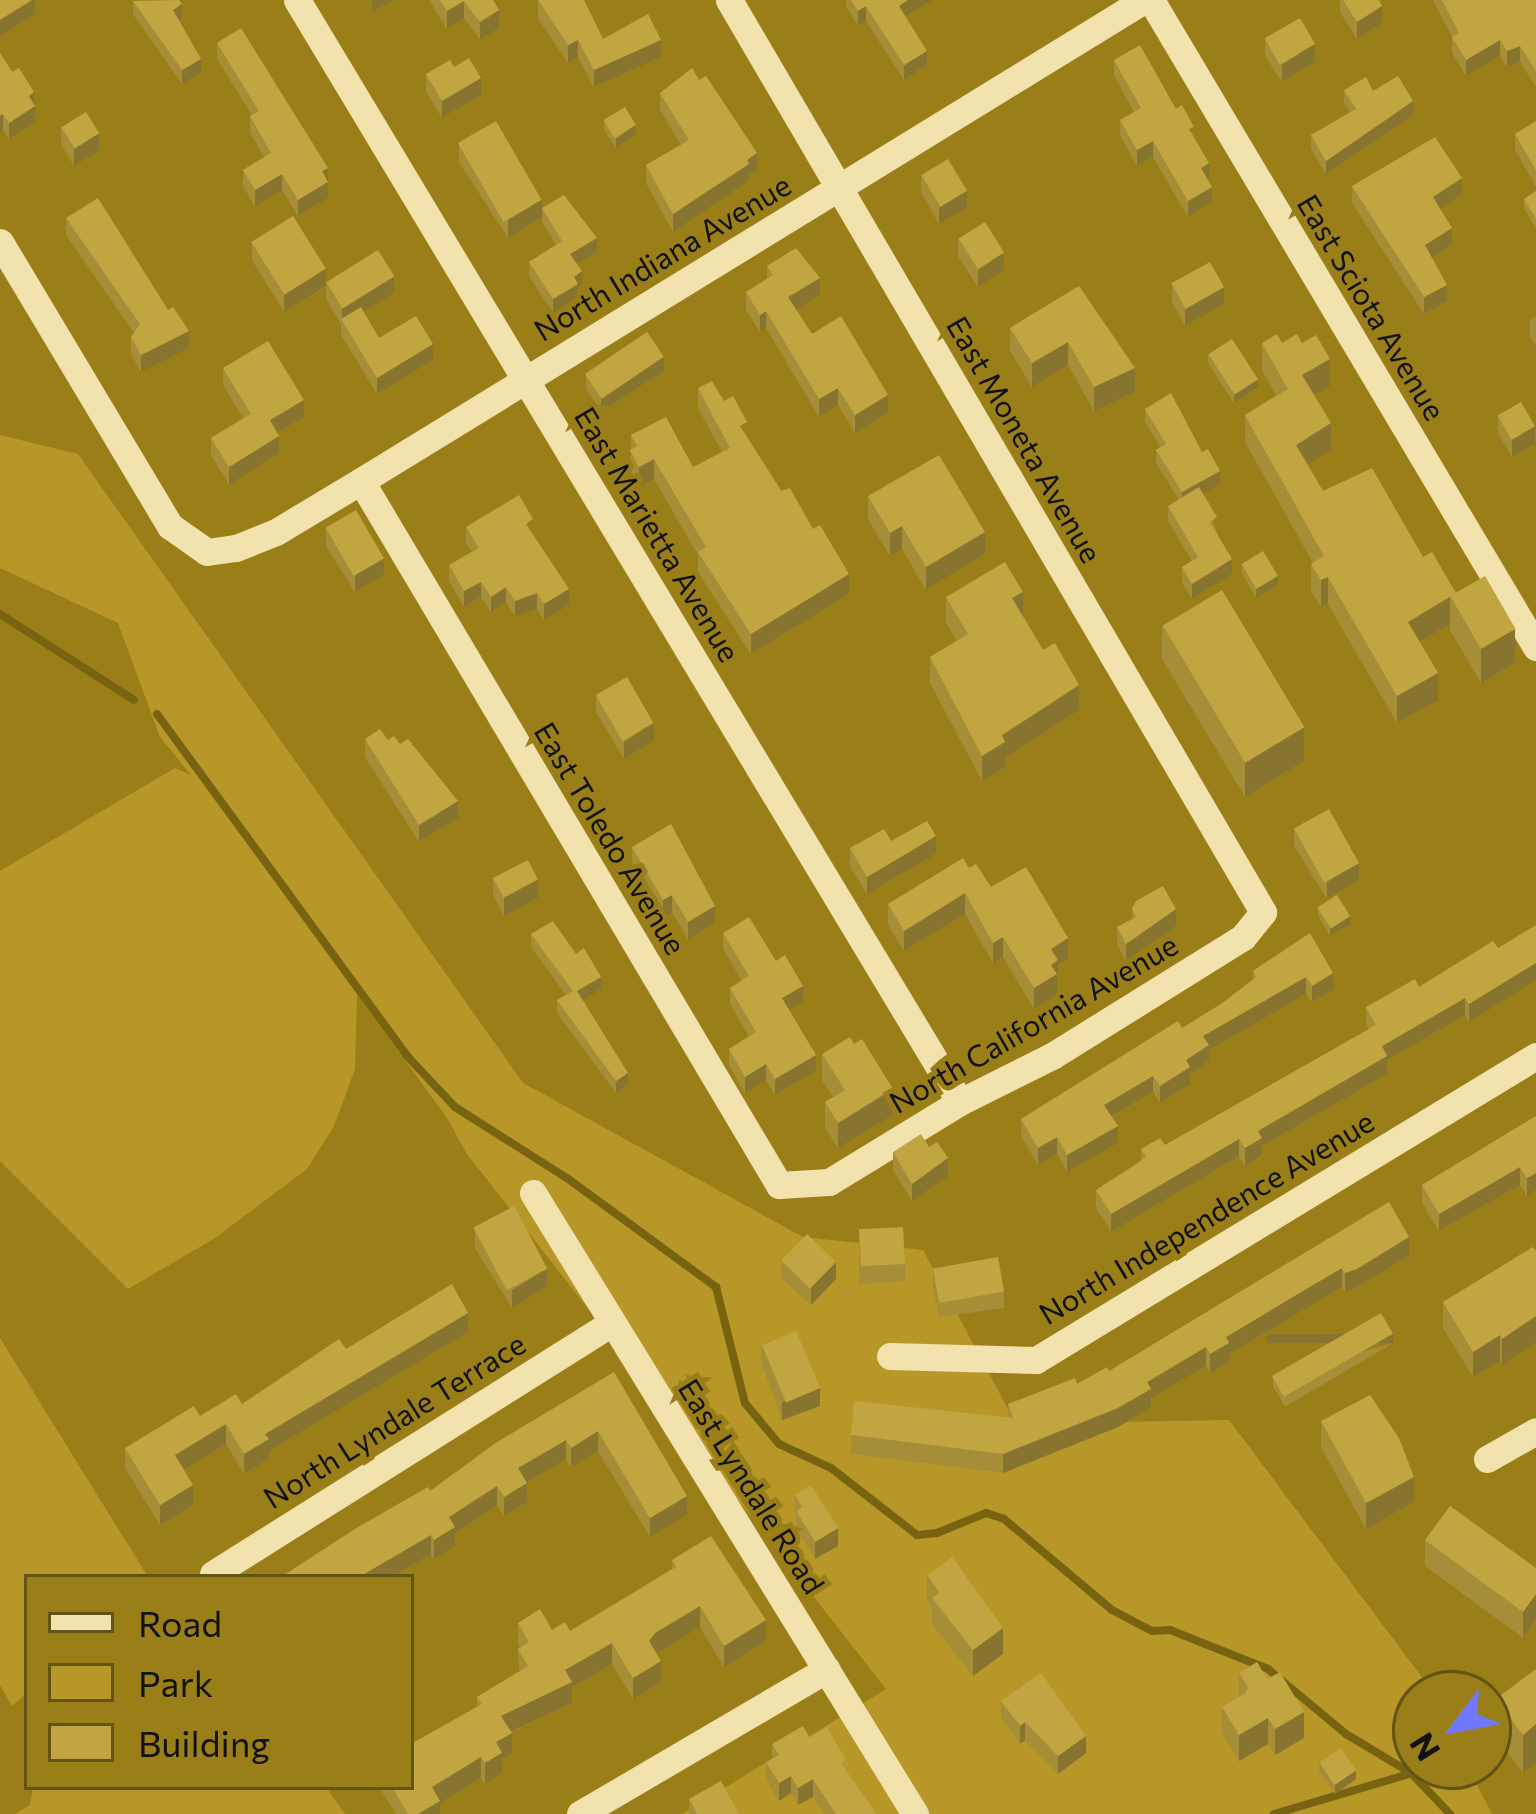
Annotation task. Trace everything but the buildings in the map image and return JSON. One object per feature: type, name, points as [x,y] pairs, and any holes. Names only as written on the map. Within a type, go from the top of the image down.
[{"type":"street","name":"East Marietta Avenue","points":[[297,0],[960,1102]]},
{"type":"street","name":"East Moneta Avenue","points":[[729,0],[1264,912]]},
{"type":"street","name":"North Indiana Avenue","points":[[0,242],[170,526],[207,552],[276,532],[1147,0]]},
{"type":"street","name":"East Sciota Avenue","points":[[1147,0],[1536,647]]},
{"type":"street","name":"East Toledo Avenue","points":[[361,481],[779,1185],[829,1182]]},
{"type":"street","name":"North California Avenue","points":[[829,1182],[960,1102],[1071,1045],[1243,937],[1264,912]]},
{"type":"street","name":"North Independence Avenue","points":[[890,1356],[1036,1360],[1536,1056]]},
{"type":"street","name":"East Lyndale Road","points":[[532,1193],[915,1814]]},
{"type":"street","name":"North Lyndale Terrace","points":[[213,1574],[611,1323]]},
{"type":"street","points":[[1487,1459],[1536,1431]]},
{"type":"street","points":[[580,1814],[827,1669]]},
{"type":"green space","points":[[0,435],[78,454],[523,1083],[803,1237],[923,1250],[1016,1424],[1229,1420],[1416,1670],[1392,1670],[1392,1790],[1480,1790],[1492,1814],[682,1814],[886,1689],[467,1154],[447,1118],[357,994],[355,1069],[334,1126],[307,1169],[215,1238],[128,1289],[0,1161],[0,871],[175,768],[191,775],[160,737],[118,623],[0,568]]},
{"type":"green space","points":[[0,1338],[146,1574],[24,1574],[24,1696],[12,1706],[0,1685]]},
{"type":"green space","points":[[32,1790],[328,1790],[345,1814],[15,1814],[30,1805]]},
{"type":"waterway","points":[[0,614],[134,700]]},
{"type":"waterway","points":[[157,714],[407,1056],[455,1107],[567,1178],[716,1287],[745,1403],[779,1444],[831,1468],[917,1535],[937,1533],[986,1513],[1004,1519],[1112,1610],[1152,1631],[1170,1630],[1268,1669],[1346,1734],[1411,1773],[1450,1814]]},
{"type":"waterway","points":[[1274,1814],[1392,1779]]}]
